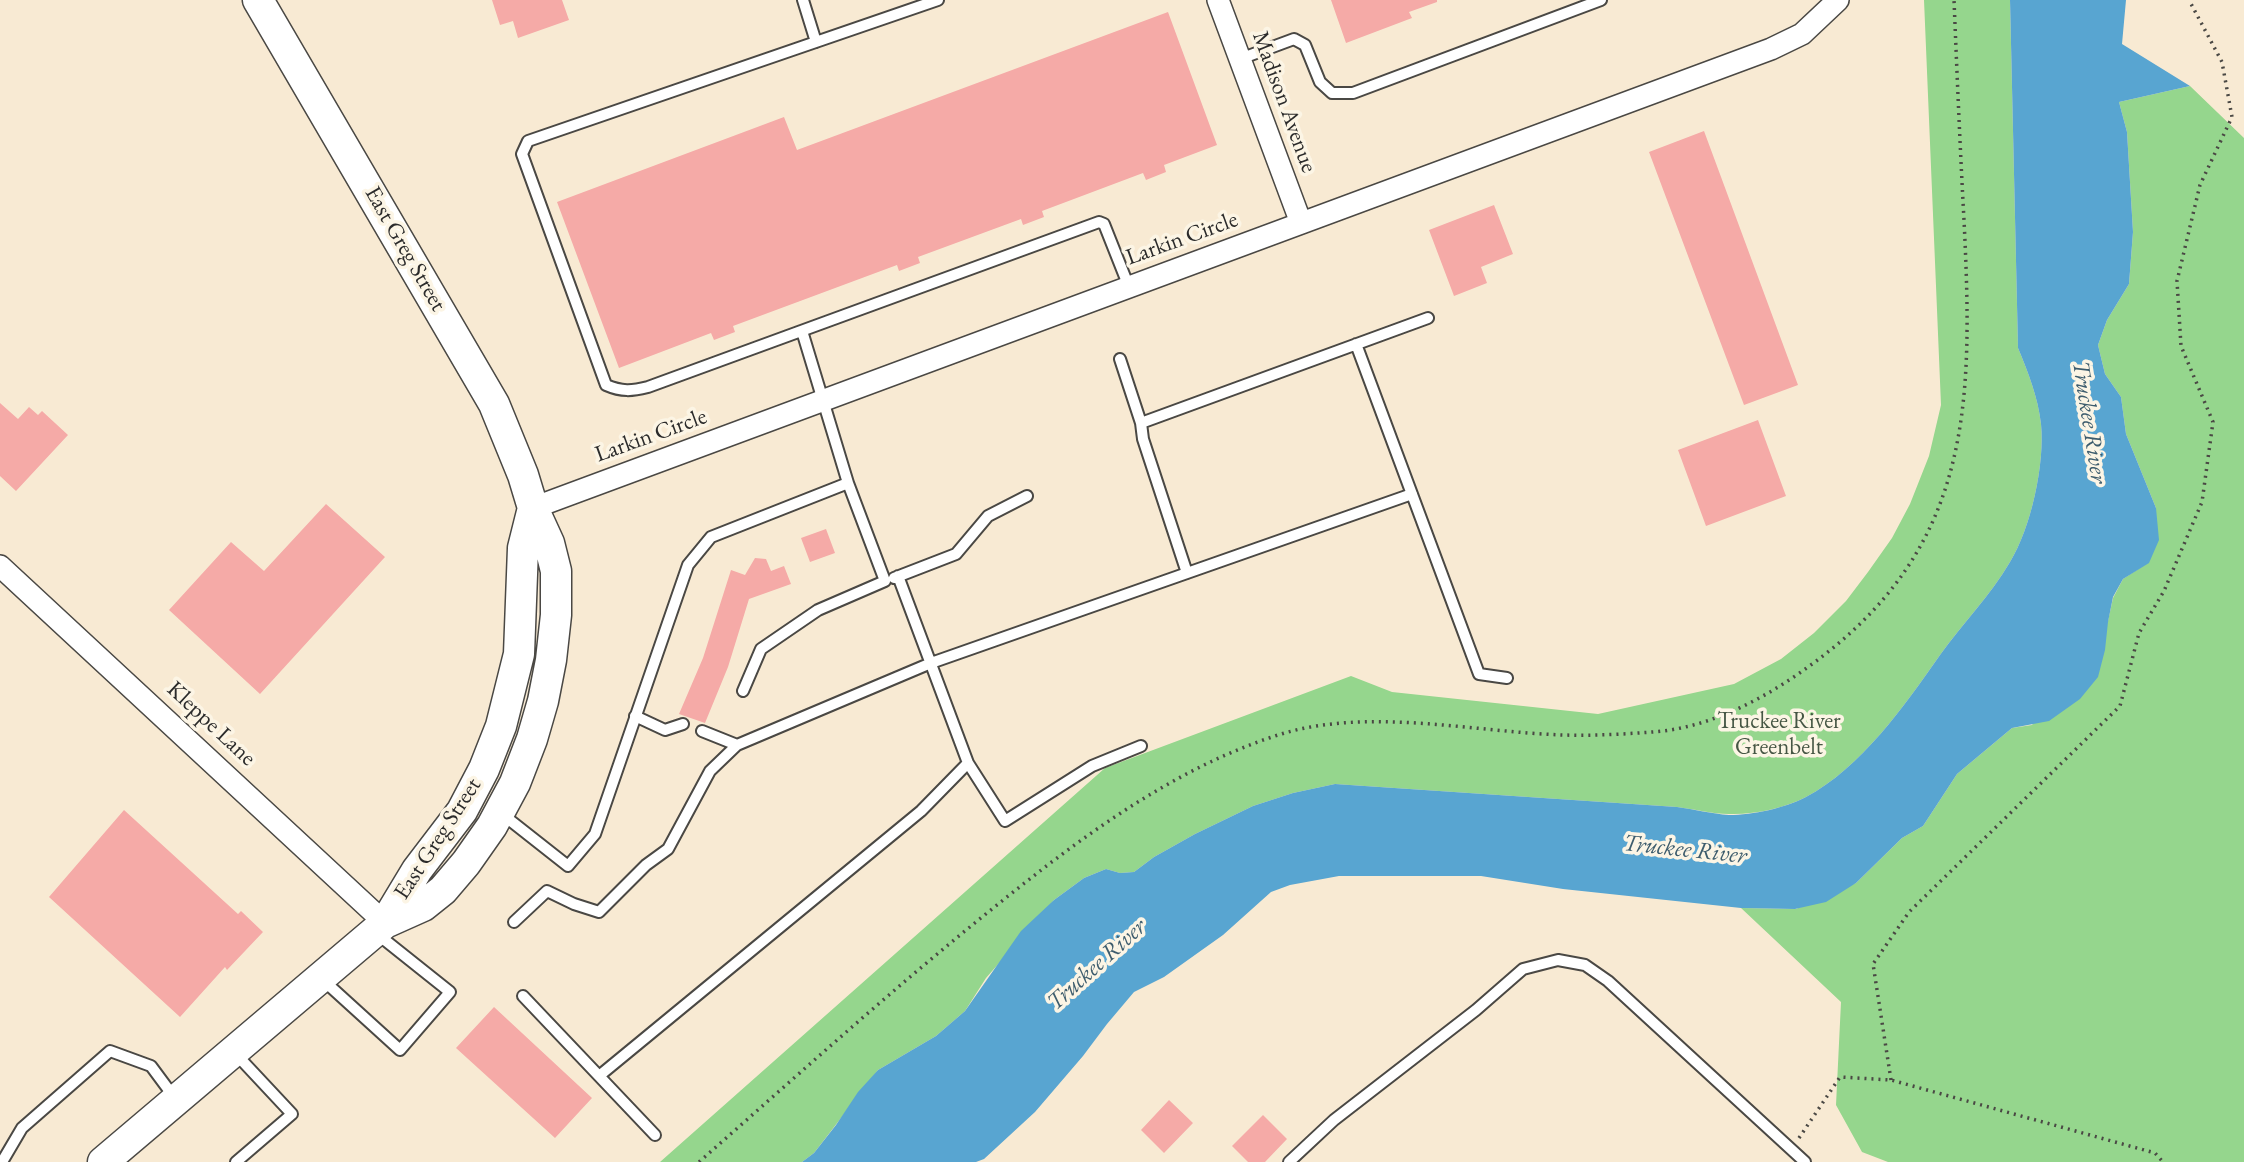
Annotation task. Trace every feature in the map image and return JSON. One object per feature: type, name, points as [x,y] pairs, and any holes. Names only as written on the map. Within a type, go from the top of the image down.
[{"type":"main road","name":"East Greg Street","points":[[109,1160],[380,927],[423,906],[443,890],[466,863],[514,783],[532,739],[551,660],[556,615],[556,571],[549,543],[533,508],[509,438],[481,381],[258,0]]},
{"type":"main road","name":"East Greg Street","points":[[380,927],[417,870],[462,811],[484,769],[501,726],[519,654],[523,548],[533,508]]},
{"type":"street","name":"Madison Avenue","points":[[1218,0],[1301,223]]},
{"type":"street","name":"Larkin Circle","points":[[533,508],[1771,49],[1802,34],[1838,0]]},
{"type":"street","name":"Kleppe Lane","points":[[0,566],[380,927]]},
{"type":"lane","points":[[803,0],[816,42]]},
{"type":"lane","points":[[938,0],[528,141],[522,154],[606,385],[620,391],[649,387],[1099,222],[1104,224],[1129,286]]},
{"type":"lane","points":[[1240,59],[1294,39],[1305,45],[1320,82],[1332,93],[1353,93],[1601,0]]},
{"type":"lane","points":[[1141,423],[1427,318]]},
{"type":"lane","points":[[802,331],[848,483],[885,581]]},
{"type":"lane","points":[[1356,344],[1479,674],[1507,678]]},
{"type":"lane","points":[[1120,359],[1141,423],[1143,439],[1188,573]]},
{"type":"lane","points":[[499,812],[568,866],[594,834],[688,565],[711,537],[848,483]]},
{"type":"lane","points":[[514,922],[547,891],[573,904],[599,912],[646,865],[668,849],[709,771],[737,745],[930,663],[1412,494]]},
{"type":"lane","points":[[743,691],[761,649],[818,610],[956,554],[988,516],[1027,496]]},
{"type":"lane","points":[[898,576],[968,763],[1005,821],[1092,765],[1141,746]]},
{"type":"lane","points":[[635,716],[665,730],[683,724]]},
{"type":"lane","points":[[702,731],[737,745]]},
{"type":"lane","points":[[599,1076],[921,811],[968,763]]},
{"type":"lane","points":[[320,978],[400,1050],[450,992],[380,927]]},
{"type":"lane","points":[[1289,1162],[1334,1121],[1476,1010],[1523,969],[1558,960],[1585,965],[1608,981],[1805,1162]]},
{"type":"lane","points":[[523,996],[655,1135]]},
{"type":"lane","points":[[2,1162],[22,1128],[110,1051],[151,1066],[176,1100]]},
{"type":"lane","points":[[234,1051],[292,1114],[236,1162]]},
{"type":"path","points":[[1891,1080],[1873,964],[1909,912],[2120,706],[2139,633],[2164,591],[2202,502],[2213,422],[2181,346],[2177,281],[2200,185],[2232,117],[2222,62],[2189,0]]},
{"type":"path","points":[[1799,1138],[1840,1077],[1891,1080],[2155,1153],[2163,1162]]},
{"type":"green space","name":"Truckee River Greenbelt","points":[[1924,0],[2010,0],[2018,348],[2038,404],[2041,458],[2030,514],[2010,562],[1897,714],[1845,770],[1798,801],[1769,810],[1738,814],[1677,807],[1335,784],[1293,793],[1253,806],[1195,834],[1154,857],[1134,872],[1120,873],[1106,869],[1084,878],[1054,900],[986,978],[965,1011],[936,1036],[878,1070],[814,1153],[802,1162],[660,1162],[1105,768],[1351,676],[1392,692],[1598,714],[1734,684],[1781,659],[1814,633],[1846,601],[1892,538],[1910,504],[1929,456],[1941,405]]},
{"type":"green space","points":[[2190,86],[2244,138],[2244,1162],[1888,1162],[1862,1152],[1836,1105],[1841,1002],[1741,908],[1796,909],[1856,883],[1902,838],[1923,826],[1957,774],[2012,728],[2032,725],[2108,621],[2113,598],[2123,579],[2149,562],[2156,508],[2126,434],[2121,397],[2105,374],[2098,345],[2107,320],[2129,284],[2133,232],[2127,132],[2119,102]]},
{"type":"water","name":"Truckee River","points":[[2010,0],[2126,0],[2122,44],[2190,86],[2119,102],[2127,132],[2133,232],[2129,284],[2107,320],[2098,345],[2105,374],[2121,397],[2126,434],[2156,508],[2159,540],[2149,563],[2123,579],[2113,597],[2098,677],[2080,699],[2049,721],[2012,728],[1957,774],[1923,826],[1902,838],[1856,883],[1826,902],[1795,909],[1741,908],[1563,889],[1481,876],[1339,876],[1290,885],[1271,892],[1223,935],[1164,977],[1134,992],[1035,1112],[984,1159],[976,1162],[802,1162],[814,1153],[858,1092],[878,1070],[936,1036],[965,1011],[1021,931],[1054,900],[1084,878],[1106,869],[1120,873],[1134,872],[1154,857],[1195,834],[1253,806],[1293,793],[1335,784],[1677,807],[1738,815],[1779,808],[1798,801],[1826,785],[1863,753],[1897,714],[2002,574],[2018,548],[2035,495],[2042,440],[2035,394],[2018,348]]},
{"type":"building","points":[[492,0],[562,0],[569,20],[518,38],[513,21],[500,25]]},
{"type":"building","points":[[1331,0],[1437,2],[1409,12],[1412,18],[1346,43]]},
{"type":"building","points":[[1168,12],[1217,145],[1164,165],[1166,172],[1146,180],[1143,173],[1042,211],[1044,217],[1023,225],[1021,219],[918,257],[920,263],[899,271],[897,265],[733,326],[735,332],[714,340],[711,333],[619,368],[557,202],[784,117],[797,150]]},
{"type":"building","points":[[1704,131],[1798,385],[1744,405],[1649,152]]},
{"type":"building","points":[[1494,205],[1513,254],[1481,267],[1487,283],[1454,296],[1429,230]]},
{"type":"building","points":[[0,403],[18,419],[29,407],[38,415],[42,411],[68,435],[16,491],[0,476]]},
{"type":"building","points":[[1758,420],[1786,496],[1706,526],[1678,450]]},
{"type":"building","points":[[326,504],[385,557],[260,694],[169,610],[231,542],[264,571]]},
{"type":"building","points":[[826,529],[835,553],[810,562],[801,538]]},
{"type":"building","points":[[755,558],[766,559],[771,571],[784,566],[791,584],[749,599],[728,667],[705,723],[679,714],[703,658],[731,570],[745,575]]},
{"type":"building","points":[[124,810],[238,914],[241,911],[263,932],[227,970],[225,967],[180,1017],[49,897]]},
{"type":"building","points":[[494,1007],[592,1098],[555,1138],[456,1048]]},
{"type":"building","points":[[1169,1100],[1193,1123],[1164,1153],[1141,1130]]},
{"type":"building","points":[[1263,1115],[1287,1139],[1265,1162],[1248,1162],[1232,1146]]}]
